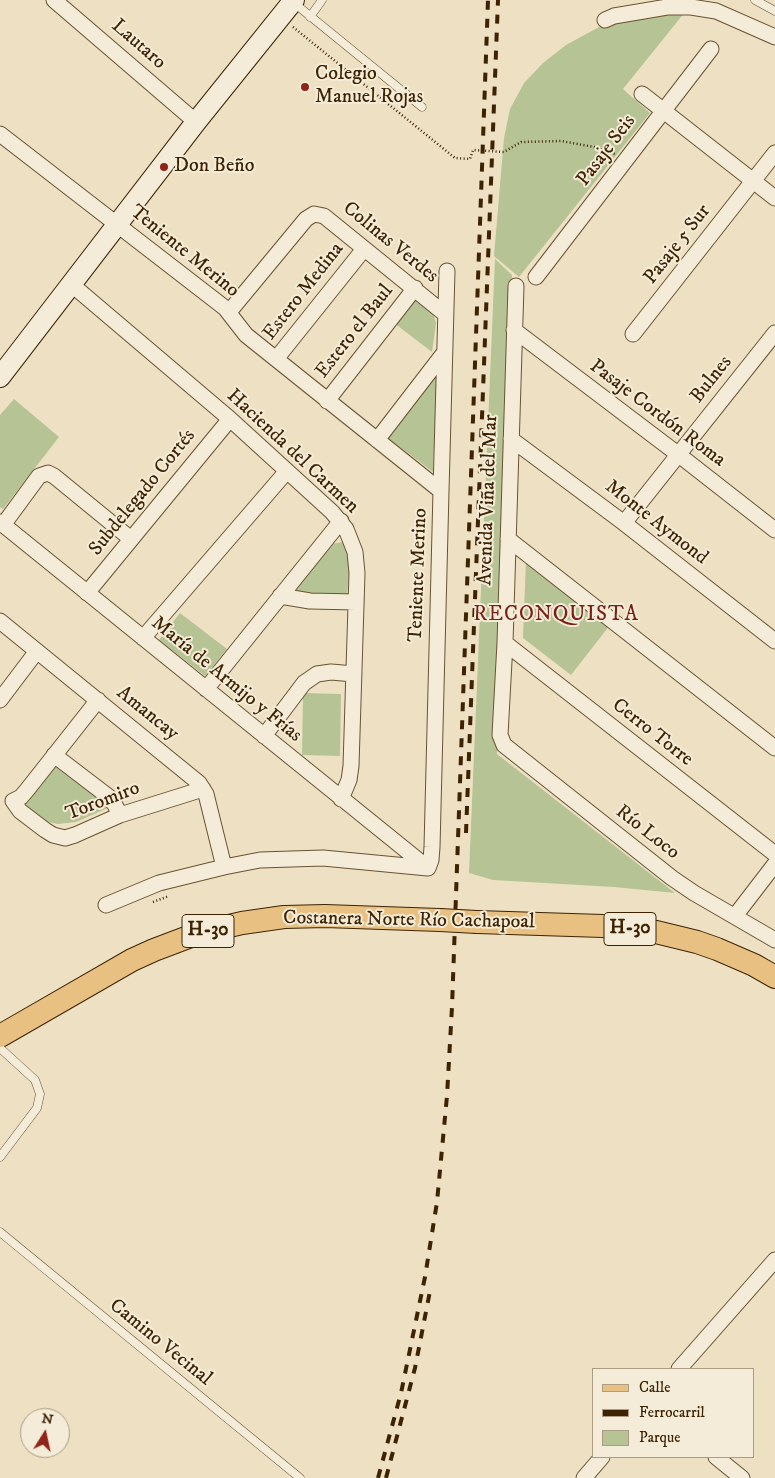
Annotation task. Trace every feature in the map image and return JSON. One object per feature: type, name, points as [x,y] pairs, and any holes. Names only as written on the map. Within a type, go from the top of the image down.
[{"type":"main road","points":[[0,377],[196,122],[289,6]]},
{"type":"main road","name":"Costanera Norte Río Cachapoal","points":[[0,1036],[132,960],[154,950],[199,933],[242,923],[298,917],[603,926],[656,932],[697,942],[716,949],[748,962],[775,977]]},
{"type":"street","name":"Lautaro","points":[[54,0],[196,122]]},
{"type":"street","points":[[604,20],[614,16],[667,7],[692,7],[716,11],[775,37]]},
{"type":"street","name":"Pasaje Seis","points":[[536,277],[711,49]]},
{"type":"street","points":[[642,94],[775,198]]},
{"type":"street","name":"Teniente Merino","points":[[0,134],[229,312],[240,329],[441,491],[432,847],[428,868]]},
{"type":"street","name":"Pasaje 5 Sur","points":[[633,334],[775,153]]},
{"type":"street","name":"Colinas Verdes","points":[[229,312],[306,219],[314,214],[324,216],[446,314]]},
{"type":"street","name":"Estero Medina","points":[[276,359],[364,249]]},
{"type":"street","points":[[441,491],[447,271]]},
{"type":"street","name":"Hacienda del Carmen","points":[[71,284],[230,419],[341,521],[350,536],[355,552],[357,574],[354,674],[350,773],[341,799]]},
{"type":"street","name":"Avenida Viña del Mar","points":[[504,745],[500,735],[505,643],[516,286]]},
{"type":"street","name":"Estero el Baul","points":[[327,401],[415,288]]},
{"type":"street","name":"Pasaje Cordón Roma","points":[[514,330],[679,454],[775,530]]},
{"type":"street","name":"Bulnes","points":[[624,523],[775,333]]},
{"type":"street","points":[[377,440],[444,353]]},
{"type":"street","name":"Subdelegado Cortés","points":[[88,593],[230,419]]},
{"type":"street","name":"Monte Aymond","points":[[511,439],[624,523],[775,641]]},
{"type":"street","points":[[143,638],[287,471]]},
{"type":"street","points":[[2,524],[40,476],[48,473],[131,539]]},
{"type":"street","points":[[206,689],[341,521]]},
{"type":"street","name":"María de Armijo y Frías","points":[[2,524],[428,868]]},
{"type":"street","points":[[508,539],[775,748]]},
{"type":"street","points":[[280,596],[310,600],[356,602]]},
{"type":"street","name":"Amancay","points":[[0,621],[194,778],[203,789],[224,867]]},
{"type":"street","name":"Cerro Torre","points":[[505,643],[775,854]]},
{"type":"street","points":[[0,700],[37,651]]},
{"type":"street","points":[[264,736],[304,683],[317,674],[331,672],[354,674]]},
{"type":"street","points":[[6,799],[21,797],[98,700]]},
{"type":"street","name":"Río Loco","points":[[504,745],[672,878],[694,893],[775,940]]},
{"type":"street","points":[[54,755],[109,798],[115,804],[120,815]]},
{"type":"street","name":"Toromiro","points":[[6,799],[53,836],[65,838],[120,815],[203,789]]},
{"type":"street","points":[[106,905],[159,883],[260,860],[323,858],[428,868]]},
{"type":"street","points":[[735,916],[775,864]]},
{"type":"street","points":[[680,1368],[774,1262]]},
{"type":"street","points":[[584,1478],[601,1458]]},
{"type":"street","points":[[717,1458],[742,1478]]},
{"type":"lane","points":[[310,17],[322,0]]},
{"type":"lane","points":[[755,0],[775,10]]},
{"type":"lane","points":[[289,6],[310,17],[422,107]]},
{"type":"lane","points":[[0,1048],[35,1080],[40,1094],[37,1108],[0,1157]]},
{"type":"lane","name":"Camino Vecinal","points":[[0,1232],[300,1478]]},
{"type":"path","points":[[289,6],[456,158],[470,159],[474,150],[504,152],[521,142],[561,141],[594,147],[627,158]]},
{"type":"path","points":[[149,903],[175,894]]},
{"type":"green space","points":[[685,12],[623,89],[650,113],[519,277],[494,256],[504,138],[510,109],[524,83],[543,63],[566,45],[612,20]]},
{"type":"green space","points":[[495,259],[512,275],[497,754],[675,893],[614,887],[493,880],[469,873]]},
{"type":"green space","points":[[414,298],[433,313],[436,323],[432,352],[394,323]]},
{"type":"green space","points":[[438,372],[433,472],[388,438]]},
{"type":"green space","points":[[14,399],[59,437],[3,509],[0,507],[0,415]]},
{"type":"green space","points":[[343,542],[350,562],[347,595],[294,592],[331,544]]},
{"type":"green space","points":[[526,560],[610,625],[571,675],[523,638]]},
{"type":"green space","points":[[180,613],[227,649],[205,676],[159,640]]},
{"type":"green space","points":[[303,693],[341,694],[340,756],[302,755]]},
{"type":"green space","points":[[53,765],[110,807],[76,822],[58,824],[38,820],[21,806]]},
{"type":"railway","points":[[378,1478],[401,1393],[425,1277],[437,1202],[447,1096],[452,1007],[488,0]]},
{"type":"railway","points":[[466,833],[498,0]]},
{"type":"railway","points":[[386,1478],[415,1368],[431,1286]]},
{"type":"place","name":"Colegio Manuel Rojas","points":[[305,87]]},
{"type":"place","name":"Don Beño","points":[[164,167]]},
{"type":"district","name":"RECONQUISTA","points":[[556,616]]}]
